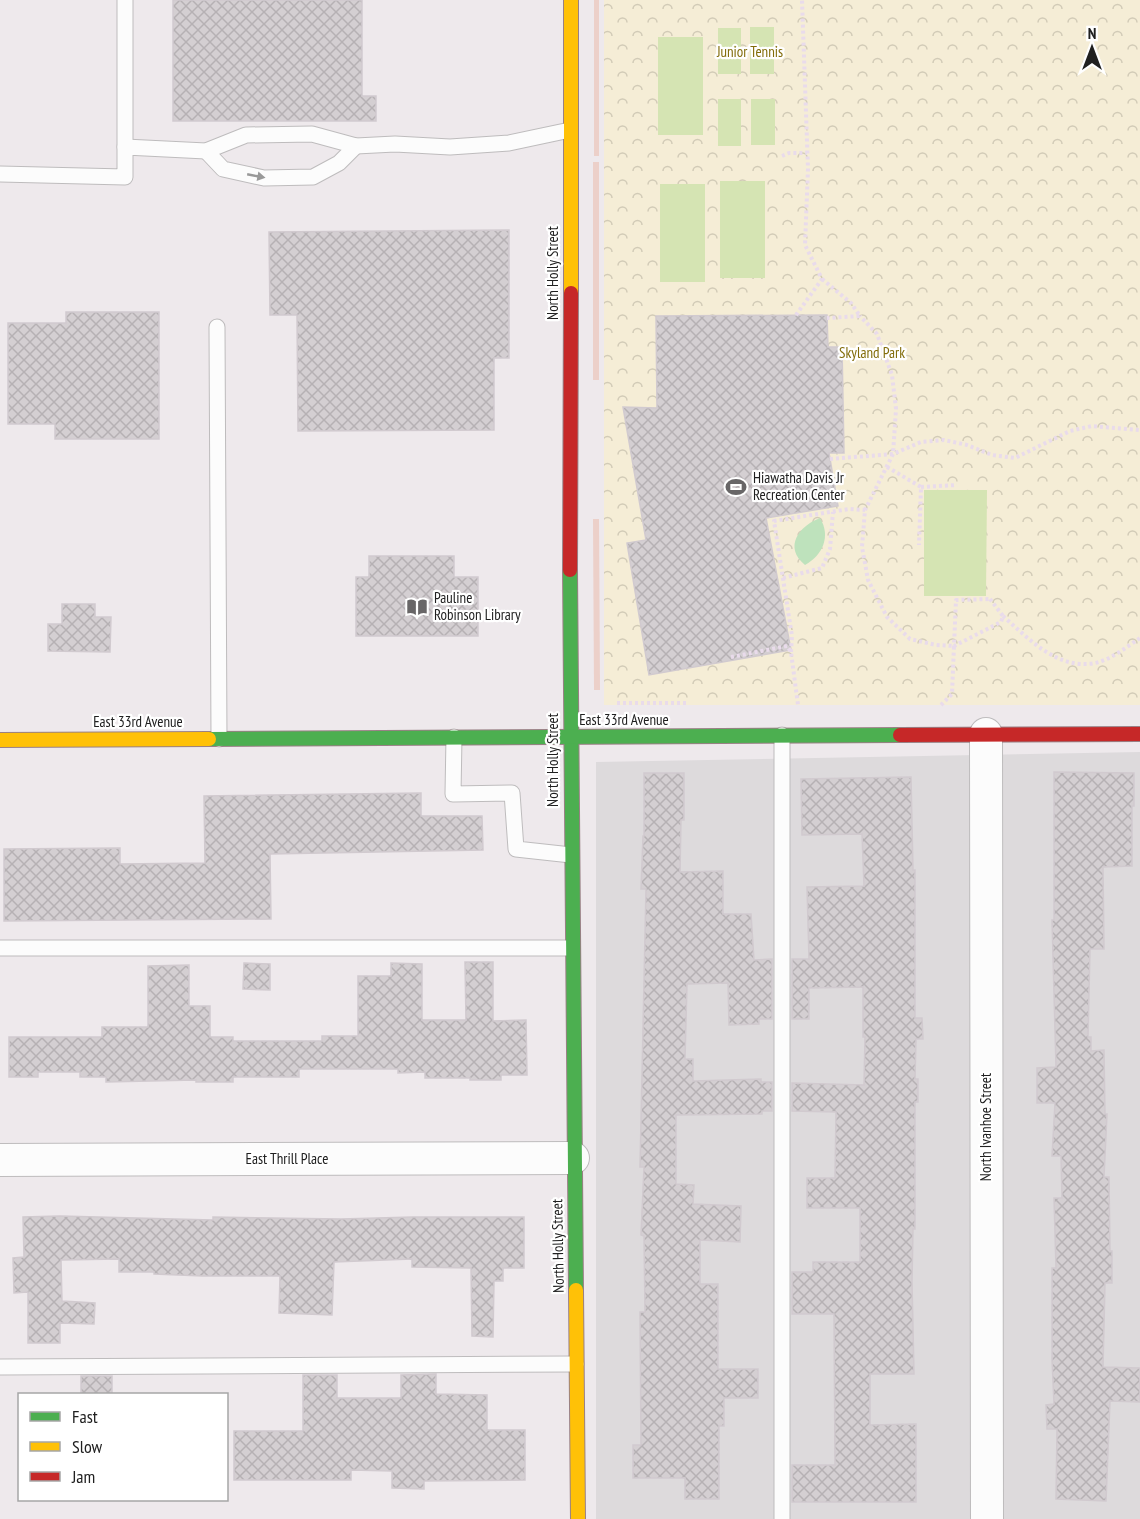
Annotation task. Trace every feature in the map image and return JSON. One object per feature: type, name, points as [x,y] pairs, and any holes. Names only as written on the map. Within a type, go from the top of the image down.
[{"type":"street","name":"North Holly Street","points":[[571,0],[570,737],[578,1519]]},
{"type":"street","name":"North Ivanhoe Street","points":[[986,734],[987,1519]]},
{"type":"street","name":"East 33rd Avenue","points":[[0,740],[1140,734]]},
{"type":"street","name":"East Thrill Place","points":[[0,1160],[573,1158]]},
{"type":"lane","points":[[0,174],[125,177],[125,0]]},
{"type":"lane","points":[[125,147],[206,152],[246,135],[312,134],[356,146],[394,144],[450,147],[509,143],[570,130]]},
{"type":"lane","points":[[206,152],[223,169],[264,178],[313,177],[339,163],[356,146]]},
{"type":"lane","points":[[217,327],[219,739]]},
{"type":"lane","points":[[782,735],[782,1519]]},
{"type":"lane","points":[[454,737],[453,794],[512,793],[516,849],[571,855]]},
{"type":"lane","points":[[0,948],[571,948]]},
{"type":"lane","points":[[0,1368],[576,1364]]},
{"type":"path","points":[[802,0],[807,153],[805,245],[822,279],[851,303],[877,334],[892,375],[896,409],[893,454],[865,510],[862,547],[868,580],[887,617],[910,639],[936,645],[954,645],[1001,622],[1003,616]]},
{"type":"path","points":[[782,156],[789,153],[807,153]]},
{"type":"path","points":[[796,315],[822,279]]},
{"type":"path","points":[[827,318],[860,316]]},
{"type":"path","points":[[830,459],[893,454],[921,442],[944,440],[968,445],[992,455],[1015,458],[1070,431],[1092,426],[1140,429]]},
{"type":"path","points":[[887,467],[921,487],[957,485]]},
{"type":"path","points":[[919,545],[921,487]]},
{"type":"path","points":[[798,705],[791,652],[792,636],[774,521],[849,509],[865,510]]},
{"type":"path","points":[[783,578],[822,568],[830,549],[833,512]]},
{"type":"path","points":[[952,694],[956,600],[990,599],[1003,616],[1039,648],[1058,659],[1076,664],[1097,662],[1140,638]]},
{"type":"path","points":[[731,657],[787,646],[791,652]]},
{"type":"shaded area","points":[[594,0],[599,0],[599,156],[594,156]]},
{"type":"shaded area","points":[[593,162],[599,162],[599,380],[593,380]]},
{"type":"shaded area","points":[[820,518],[825,538],[821,550],[805,565],[795,551],[796,538],[806,526]]},
{"type":"shaded area","points":[[593,519],[599,519],[600,690],[594,690]]},
{"type":"shaded area","points":[[1140,752],[1140,1519],[596,1519],[596,762]]},
{"type":"green space","name":"Skyland Park","points":[[604,0],[1140,0],[1140,705],[604,705]]},
{"type":"green space","name":"Junior Tennis","points":[[750,27],[774,27],[774,74],[750,74]]},
{"type":"green space","points":[[718,28],[741,28],[741,74],[718,74]]},
{"type":"green space","points":[[658,37],[703,37],[703,135],[658,135]]},
{"type":"green space","points":[[718,99],[741,99],[741,146],[718,146]]},
{"type":"green space","points":[[751,99],[775,99],[775,145],[751,145]]},
{"type":"green space","points":[[720,181],[765,181],[765,278],[720,278]]},
{"type":"green space","points":[[660,184],[705,184],[705,282],[660,282]]},
{"type":"green space","points":[[924,490],[987,490],[986,596],[924,596]]},
{"type":"building","points":[[173,0],[362,0],[362,96],[376,96],[376,121],[173,121]]},
{"type":"building","points":[[509,230],[509,358],[494,358],[494,430],[298,431],[297,315],[270,315],[269,232]]},
{"type":"building","points":[[66,312],[159,312],[159,439],[55,439],[55,424],[8,424],[8,323],[66,323]]},
{"type":"building","name":"Hiawatha Davis Jr Recreation Center","points":[[827,315],[828,347],[842,347],[844,453],[829,453],[838,506],[766,518],[791,650],[649,675],[627,543],[646,540],[623,407],[657,408],[656,316]]},
{"type":"building","name":"Pauline Robinson Library","points":[[369,556],[454,556],[454,577],[478,577],[478,636],[356,636],[356,577],[369,577]]},
{"type":"building","points":[[62,604],[95,604],[95,617],[111,617],[110,652],[48,651],[48,624],[62,624]]},
{"type":"building","points":[[1054,772],[1134,773],[1132,866],[1103,867],[1104,949],[1090,949],[1088,1037],[1091,1037],[1091,1051],[1104,1050],[1105,1114],[1107,1114],[1104,1177],[1109,1177],[1110,1251],[1112,1251],[1112,1283],[1105,1283],[1103,1367],[1140,1368],[1140,1402],[1110,1401],[1106,1501],[1056,1499],[1057,1429],[1047,1429],[1046,1405],[1054,1404],[1052,1268],[1056,1268],[1054,1198],[1062,1198],[1061,1156],[1052,1156],[1055,1103],[1037,1103],[1037,1068],[1056,1067],[1052,920],[1054,920]]},
{"type":"building","points":[[644,773],[684,773],[684,820],[681,820],[680,872],[723,871],[723,914],[751,914],[754,960],[772,959],[772,1019],[759,1019],[759,1024],[729,1025],[728,983],[687,984],[685,1059],[693,1059],[693,1081],[761,1079],[761,1082],[772,1082],[772,1111],[762,1111],[762,1114],[676,1115],[676,1184],[694,1185],[693,1204],[741,1206],[740,1242],[700,1240],[700,1284],[718,1284],[718,1369],[758,1369],[758,1398],[724,1398],[724,1426],[719,1426],[719,1499],[685,1499],[685,1478],[633,1478],[633,1445],[641,1445],[640,1312],[645,1312],[644,1236],[641,1235],[644,1167],[640,1167],[646,889],[641,889]]},
{"type":"building","points":[[911,777],[913,870],[915,870],[915,1018],[922,1018],[923,1039],[916,1039],[915,1079],[918,1079],[918,1102],[915,1102],[915,1229],[913,1229],[912,1282],[914,1374],[870,1374],[870,1425],[916,1424],[916,1502],[792,1502],[792,1465],[835,1465],[834,1314],[792,1314],[792,1272],[813,1272],[813,1262],[860,1262],[860,1208],[807,1208],[807,1178],[835,1178],[836,1112],[792,1111],[792,1083],[864,1085],[865,1037],[863,1037],[863,987],[809,988],[809,1019],[792,1019],[792,959],[809,959],[807,887],[864,886],[862,834],[802,835],[801,779]]},
{"type":"building","points":[[421,793],[421,816],[482,816],[483,850],[270,854],[271,919],[4,921],[4,849],[120,848],[120,864],[205,863],[204,796]]},
{"type":"building","points":[[465,962],[493,962],[493,1021],[526,1020],[527,1075],[501,1075],[501,1080],[470,1080],[470,1078],[425,1078],[425,1072],[398,1073],[398,1069],[299,1069],[299,1077],[233,1077],[233,1082],[196,1082],[196,1080],[106,1082],[106,1077],[80,1077],[80,1072],[38,1072],[38,1077],[9,1077],[9,1037],[102,1037],[102,1027],[148,1027],[148,966],[189,965],[189,1006],[210,1006],[210,1037],[233,1037],[233,1041],[322,1041],[322,1036],[358,1036],[358,976],[391,976],[391,963],[422,964],[422,1020],[466,1020]]},
{"type":"building","points":[[244,963],[270,964],[270,990],[243,989]]},
{"type":"building","points":[[23,1217],[213,1220],[213,1217],[341,1219],[524,1217],[524,1268],[503,1268],[503,1281],[494,1281],[493,1337],[472,1336],[471,1268],[412,1267],[412,1259],[334,1262],[332,1315],[279,1313],[280,1276],[203,1276],[119,1272],[119,1259],[61,1260],[62,1301],[95,1303],[94,1324],[60,1323],[60,1343],[28,1343],[28,1292],[14,1293],[13,1258],[24,1257]]},
{"type":"building","points":[[436,1374],[436,1394],[487,1395],[487,1430],[525,1430],[525,1480],[424,1481],[424,1489],[392,1488],[392,1471],[351,1470],[351,1480],[234,1480],[234,1431],[303,1431],[303,1375],[337,1375],[337,1398],[401,1398],[401,1375]]},
{"type":"building","points":[[81,1376],[112,1376],[112,1393],[81,1393]]},
{"type":"traffic: fast","points":[[570,570],[576,1290]]},
{"type":"traffic: fast","points":[[209,739],[900,735]]},
{"type":"traffic: slow","points":[[571,0],[571,293]]},
{"type":"traffic: slow","points":[[0,740],[209,739]]},
{"type":"traffic: slow","points":[[576,1290],[578,1519]]},
{"type":"traffic: jam","points":[[570,570],[571,293]]},
{"type":"traffic: jam","points":[[900,735],[1140,734]]},
{"type":"place","name":"Hiawatha Davis Jr Recreation Center","points":[[736,487]]},
{"type":"place","name":"Pauline Robinson Library","points":[[417,607]]}]
